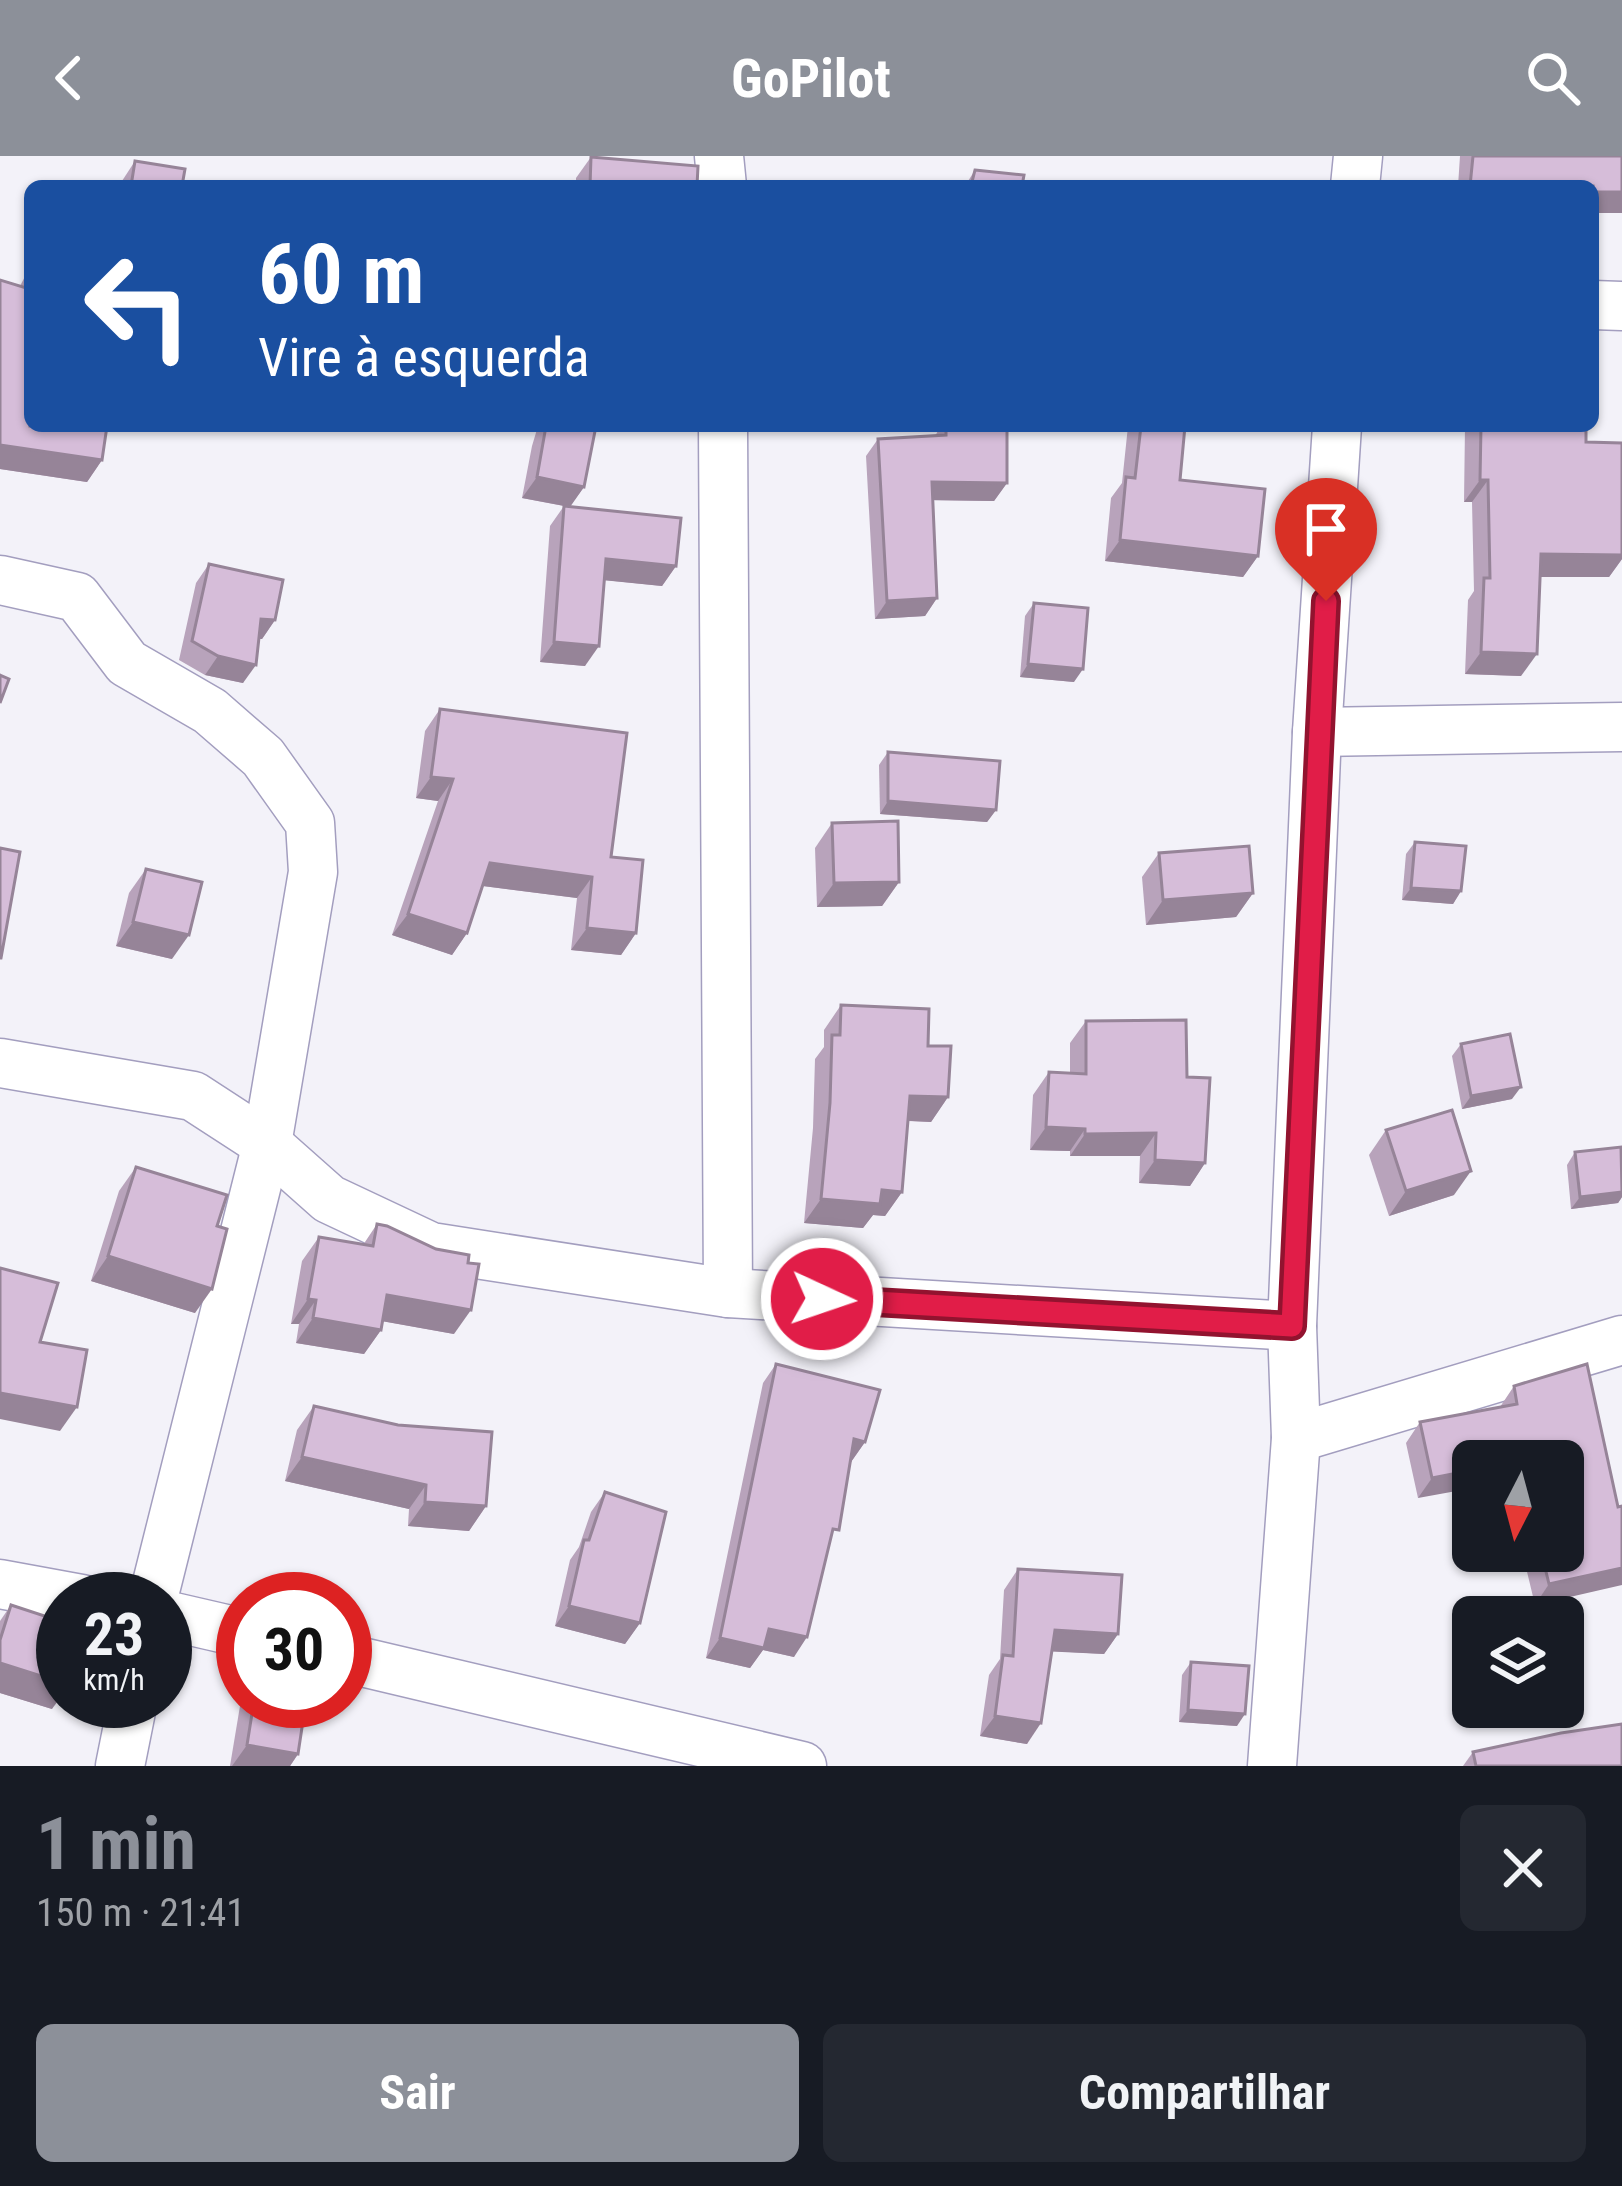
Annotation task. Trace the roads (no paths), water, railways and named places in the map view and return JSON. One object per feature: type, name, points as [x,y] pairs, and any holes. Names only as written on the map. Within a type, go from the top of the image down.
[{"type":"street","points":[[723,432],[728,1293]]},
{"type":"street","points":[[1272,1766],[1296,1438],[1292,1326],[1318,732],[1337,432]]},
{"type":"street","points":[[0,580],[77,597],[128,663],[210,711],[263,758],[310,823],[314,872],[267,1144],[160,1572]]},
{"type":"street","points":[[1318,732],[1622,727]]},
{"type":"street","points":[[0,1063],[193,1096],[267,1144],[329,1199],[431,1247],[728,1293],[1292,1326]]},
{"type":"street","points":[[1296,1438],[1622,1340]]},
{"type":"street","points":[[0,1584],[36,1591]]},
{"type":"street","points":[[372,1664],[802,1766]]},
{"type":"street","points":[[120,1766],[128,1728]]}]
